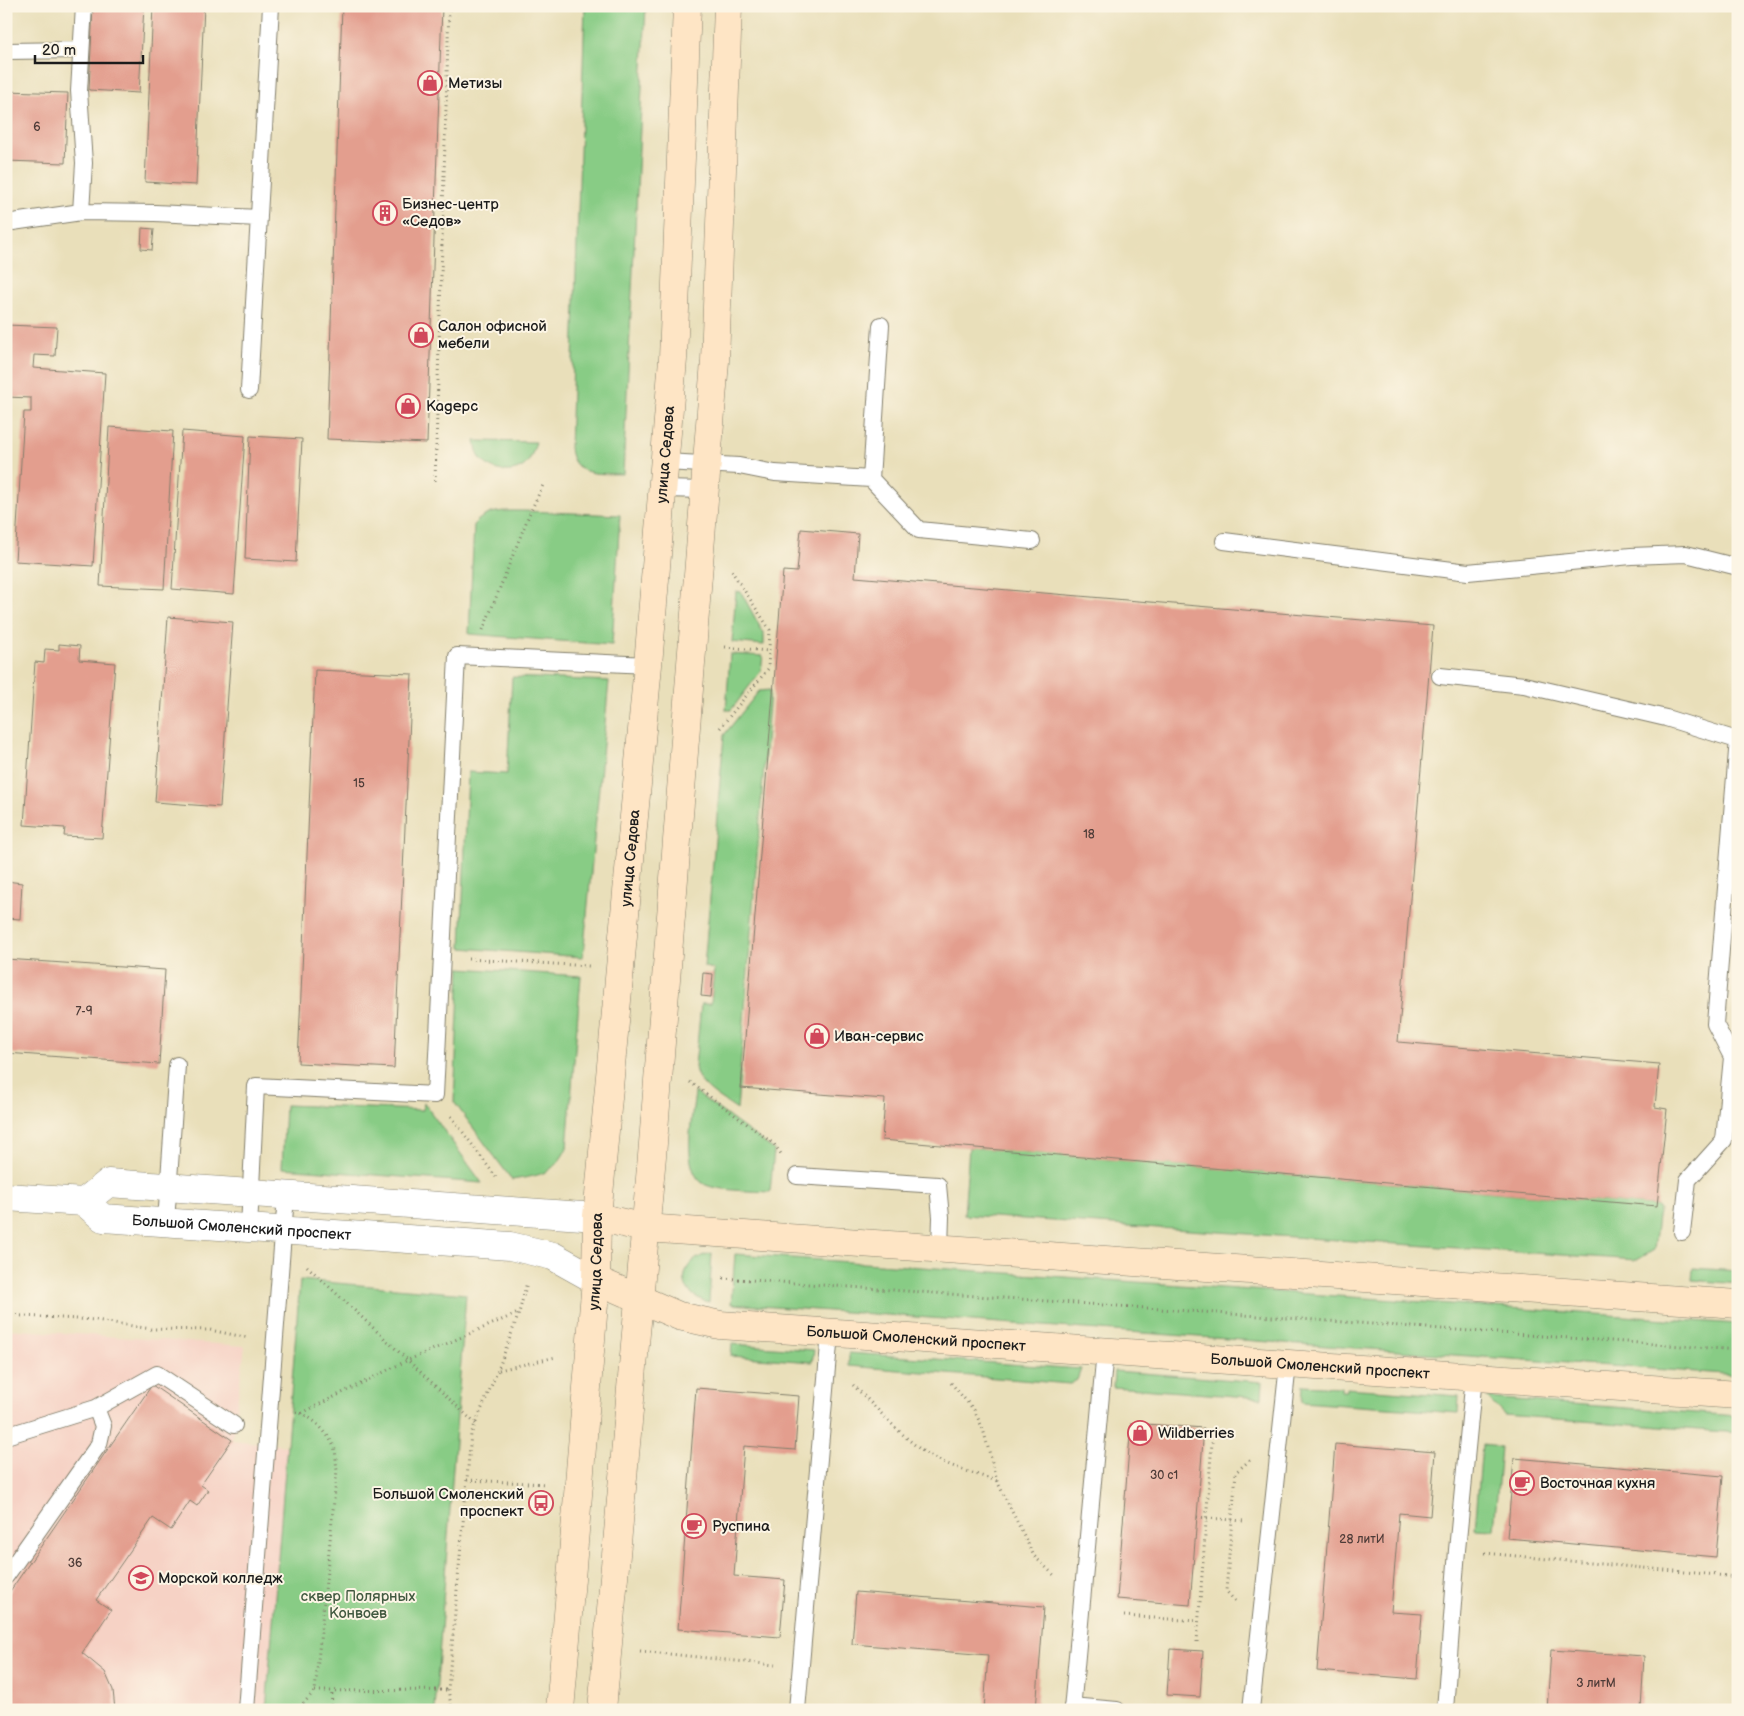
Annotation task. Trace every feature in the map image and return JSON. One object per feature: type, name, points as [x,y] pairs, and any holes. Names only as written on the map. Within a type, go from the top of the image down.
[{"type":"main road","name":"улица Седова","points":[[560,1710],[596,1280],[597,1217],[648,665],[673,359],[687,6]]},
{"type":"main road","points":[[602,1710],[645,1228],[715,361],[728,6]]},
{"type":"main road","points":[[597,1217],[645,1228],[1738,1304]]},
{"type":"main road","name":"Большой Смоленский проспект","points":[[596,1280],[679,1316],[720,1325],[1738,1395]]},
{"type":"street","points":[[6,1198],[84,1202],[108,1183],[597,1217]]},
{"type":"street","name":"Большой Смоленский проспект","points":[[84,1202],[103,1218],[510,1246],[553,1256],[596,1280]]},
{"type":"lane","points":[[81,212],[84,163],[79,91],[84,6]]},
{"type":"lane","points":[[249,390],[271,6]]},
{"type":"lane","points":[[6,51],[81,50]]},
{"type":"lane","points":[[6,222],[81,212],[156,213],[259,218]]},
{"type":"lane","points":[[871,479],[881,325]]},
{"type":"lane","points":[[664,476],[706,477],[775,472],[871,479],[919,530],[1032,541]]},
{"type":"lane","points":[[664,476],[706,477]]},
{"type":"lane","points":[[1224,541],[1468,572],[1631,556],[1686,554],[1738,567]]},
{"type":"lane","points":[[249,1228],[256,1086],[435,1095],[456,656],[648,665]]},
{"type":"lane","points":[[1440,676],[1524,685],[1666,718],[1737,740],[1715,1024],[1732,1057],[1724,1140],[1688,1180],[1682,1232]]},
{"type":"lane","points":[[166,1222],[177,1065]]},
{"type":"lane","points":[[797,1176],[938,1185],[940,1248]]},
{"type":"lane","points":[[246,1710],[286,1196]]},
{"type":"lane","points":[[797,1710],[830,1333]]},
{"type":"lane","points":[[1105,1351],[1072,1708],[1116,1710]]},
{"type":"lane","points":[[1251,1710],[1288,1364]]},
{"type":"lane","points":[[6,1436],[96,1408],[157,1374],[234,1425]]},
{"type":"lane","points":[[1445,1710],[1457,1550],[1474,1377]]},
{"type":"lane","points":[[6,1576],[99,1444],[103,1426],[96,1408]]},
{"type":"path","points":[[435,481],[450,6]]},
{"type":"path","points":[[472,656],[529,515],[544,483]]},
{"type":"path","points":[[716,732],[768,669],[770,630],[730,568]]},
{"type":"path","points":[[724,647],[769,651]]},
{"type":"path","points":[[442,957],[590,966]]},
{"type":"path","points":[[688,1080],[774,1144],[797,1176]]},
{"type":"path","points":[[435,1095],[502,1184]]},
{"type":"path","points":[[303,1262],[406,1361],[476,1424]]},
{"type":"path","points":[[723,1278],[1738,1350]]},
{"type":"path","points":[[452,1710],[448,1690],[471,1434],[519,1313],[525,1287]]},
{"type":"path","points":[[302,1413],[406,1361],[519,1313]]},
{"type":"path","points":[[6,1315],[96,1320],[151,1329],[210,1330],[259,1340]]},
{"type":"path","points":[[498,1370],[558,1357]]},
{"type":"path","points":[[850,1381],[905,1436],[926,1452],[950,1465],[998,1481]]},
{"type":"path","points":[[951,1383],[974,1410],[980,1423],[998,1481],[1034,1556],[1082,1601]]},
{"type":"path","points":[[269,1409],[302,1413],[321,1428],[334,1449],[337,1470],[315,1691],[297,1710]]},
{"type":"path","points":[[1196,1642],[1212,1442]]},
{"type":"path","points":[[1240,1607],[1226,1591],[1231,1520],[1236,1472],[1251,1459]]},
{"type":"path","points":[[466,1480],[548,1484]]},
{"type":"path","points":[[1197,1517],[1219,1518]]},
{"type":"path","points":[[1457,1550],[1738,1577]]},
{"type":"path","points":[[1124,1616],[1198,1621]]},
{"type":"path","points":[[638,1651],[801,1668]]},
{"type":"path","points":[[315,1691],[448,1690]]},
{"type":"path","points":[[331,1710],[332,1691]]},
{"type":"shaded area","name":"Морской колледж","points":[[6,1329],[245,1346],[232,1440],[287,1446],[266,1710],[6,1710]]},
{"type":"green space","points":[[585,6],[646,6],[623,474],[597,473],[582,469],[572,458],[570,449]]},
{"type":"green space","points":[[475,441],[536,442],[530,458],[524,466],[512,471],[506,471],[494,468],[483,461],[478,454]]},
{"type":"green space","points":[[525,511],[620,515],[612,645],[469,634],[474,524],[491,513]]},
{"type":"green space","points":[[736,591],[741,592],[764,634],[764,645],[732,642]]},
{"type":"green space","points":[[730,654],[763,656],[761,671],[731,710],[726,710]]},
{"type":"green space","points":[[512,677],[609,681],[583,957],[461,948],[468,772],[507,774]]},
{"type":"green space","points":[[770,690],[737,1110],[717,1097],[705,1086],[696,1073],[695,1066],[701,1004],[711,1004],[714,969],[704,967],[724,735],[759,691]]},
{"type":"green space","points":[[460,968],[581,976],[567,1148],[551,1169],[538,1175],[512,1180],[454,1102]]},
{"type":"green space","points":[[695,1092],[774,1150],[770,1192],[712,1187],[701,1182],[694,1173],[691,1160],[690,1131]]},
{"type":"green space","points":[[424,1103],[482,1183],[282,1168],[285,1105],[423,1110]]},
{"type":"green space","points":[[969,1147],[1657,1206],[1659,1209],[1654,1250],[1637,1260],[964,1215]]},
{"type":"green space","points":[[712,1253],[709,1302],[698,1298],[690,1292],[686,1285],[685,1277],[687,1269],[692,1262],[701,1256]]},
{"type":"green space","points":[[735,1254],[1738,1324],[1738,1375],[731,1304]]},
{"type":"green space","points":[[1693,1268],[1738,1271],[1738,1284],[1692,1280]]},
{"type":"green space","name":"сквер Полярных Конвоев","points":[[300,1280],[466,1294],[435,1710],[266,1710]]},
{"type":"green space","points":[[732,1344],[814,1350],[812,1362],[731,1356]]},
{"type":"green space","points":[[849,1353],[1081,1369],[1077,1380],[1070,1384],[849,1366]]},
{"type":"green space","points":[[1114,1371],[1263,1382],[1262,1398],[1113,1387]]},
{"type":"green space","points":[[1303,1385],[1341,1387],[1341,1391],[1346,1391],[1346,1388],[1459,1396],[1458,1413],[1302,1402]]},
{"type":"green space","points":[[1487,1398],[1738,1416],[1738,1433],[1504,1415]]},
{"type":"green space","points":[[1482,1445],[1501,1447],[1494,1530],[1475,1529]]},
{"type":"building","points":[[93,6],[144,6],[139,93],[89,90]]},
{"type":"building","points":[[153,6],[204,6],[196,185],[145,182]]},
{"type":"building","name":"Бизнес-центр «Седов»","points":[[342,6],[442,6],[427,443],[327,439]]},
{"type":"building","points":[[6,91],[68,93],[65,163],[6,161]]},
{"type":"building","points":[[142,228],[154,229],[152,250],[141,249]]},
{"type":"building","points":[[6,325],[57,327],[55,356],[34,355],[33,368],[105,373],[93,566],[15,561],[24,412],[31,412],[31,398],[6,397]]},
{"type":"building","points":[[109,427],[173,431],[164,589],[100,586]]},
{"type":"building","points":[[182,431],[245,436],[234,594],[172,589]]},
{"type":"building","points":[[250,436],[302,439],[296,562],[245,559]]},
{"type":"building","points":[[801,529],[858,534],[855,577],[1433,626],[1398,1042],[1659,1064],[1655,1107],[1667,1109],[1657,1206],[882,1140],[885,1099],[741,1088],[783,571],[797,572]]},
{"type":"building","points":[[168,617],[233,622],[220,807],[155,802]]},
{"type":"building","points":[[59,644],[80,646],[79,660],[115,663],[102,838],[64,836],[65,828],[24,825],[35,662],[44,663],[45,649],[59,650]]},
{"type":"building","points":[[315,670],[412,674],[394,1068],[298,1063]]},
{"type":"building","points":[[6,881],[22,883],[20,919],[6,918]]},
{"type":"building","points":[[6,959],[165,970],[159,1064],[6,1053]]},
{"type":"building","points":[[703,973],[713,974],[711,997],[701,996]]},
{"type":"building","points":[[152,1385],[232,1440],[201,1485],[208,1490],[197,1506],[190,1501],[171,1530],[153,1518],[96,1600],[111,1610],[82,1653],[105,1672],[113,1690],[115,1710],[6,1710],[6,1597]]},
{"type":"building","points":[[696,1388],[799,1396],[795,1450],[744,1446],[734,1576],[785,1580],[780,1637],[678,1629]]},
{"type":"building","points":[[1131,1423],[1204,1428],[1190,1605],[1117,1599]]},
{"type":"building","points":[[1335,1444],[1435,1452],[1430,1516],[1399,1513],[1391,1612],[1422,1614],[1417,1679],[1317,1671]]},
{"type":"building","points":[[1514,1458],[1723,1476],[1716,1557],[1507,1538]]},
{"type":"building","points":[[856,1592],[1044,1607],[1036,1710],[984,1710],[988,1655],[852,1644]]},
{"type":"building","points":[[1170,1649],[1203,1651],[1200,1697],[1167,1695]]},
{"type":"building","points":[[1551,1650],[1644,1656],[1641,1710],[1547,1710]]},
{"type":"place","name":"Метизы","points":[[430,83]]},
{"type":"place","name":"Бизнес-центр «Седов»","points":[[385,213]]},
{"type":"place","name":"Салон офисной мебели","points":[[421,335]]},
{"type":"place","name":"Kagepc","points":[[408,406]]},
{"type":"place","name":"Иван-сервис","points":[[817,1036]]},
{"type":"place","name":"Wildberries","points":[[1140,1433]]},
{"type":"place","name":"Восточная кухня","points":[[1522,1483]]},
{"type":"place","name":"Большой Смоленский проспект","points":[[541,1503]]},
{"type":"place","name":"Руспина","points":[[694,1526]]},
{"type":"place","name":"Морской колледж","points":[[141,1578]]}]
